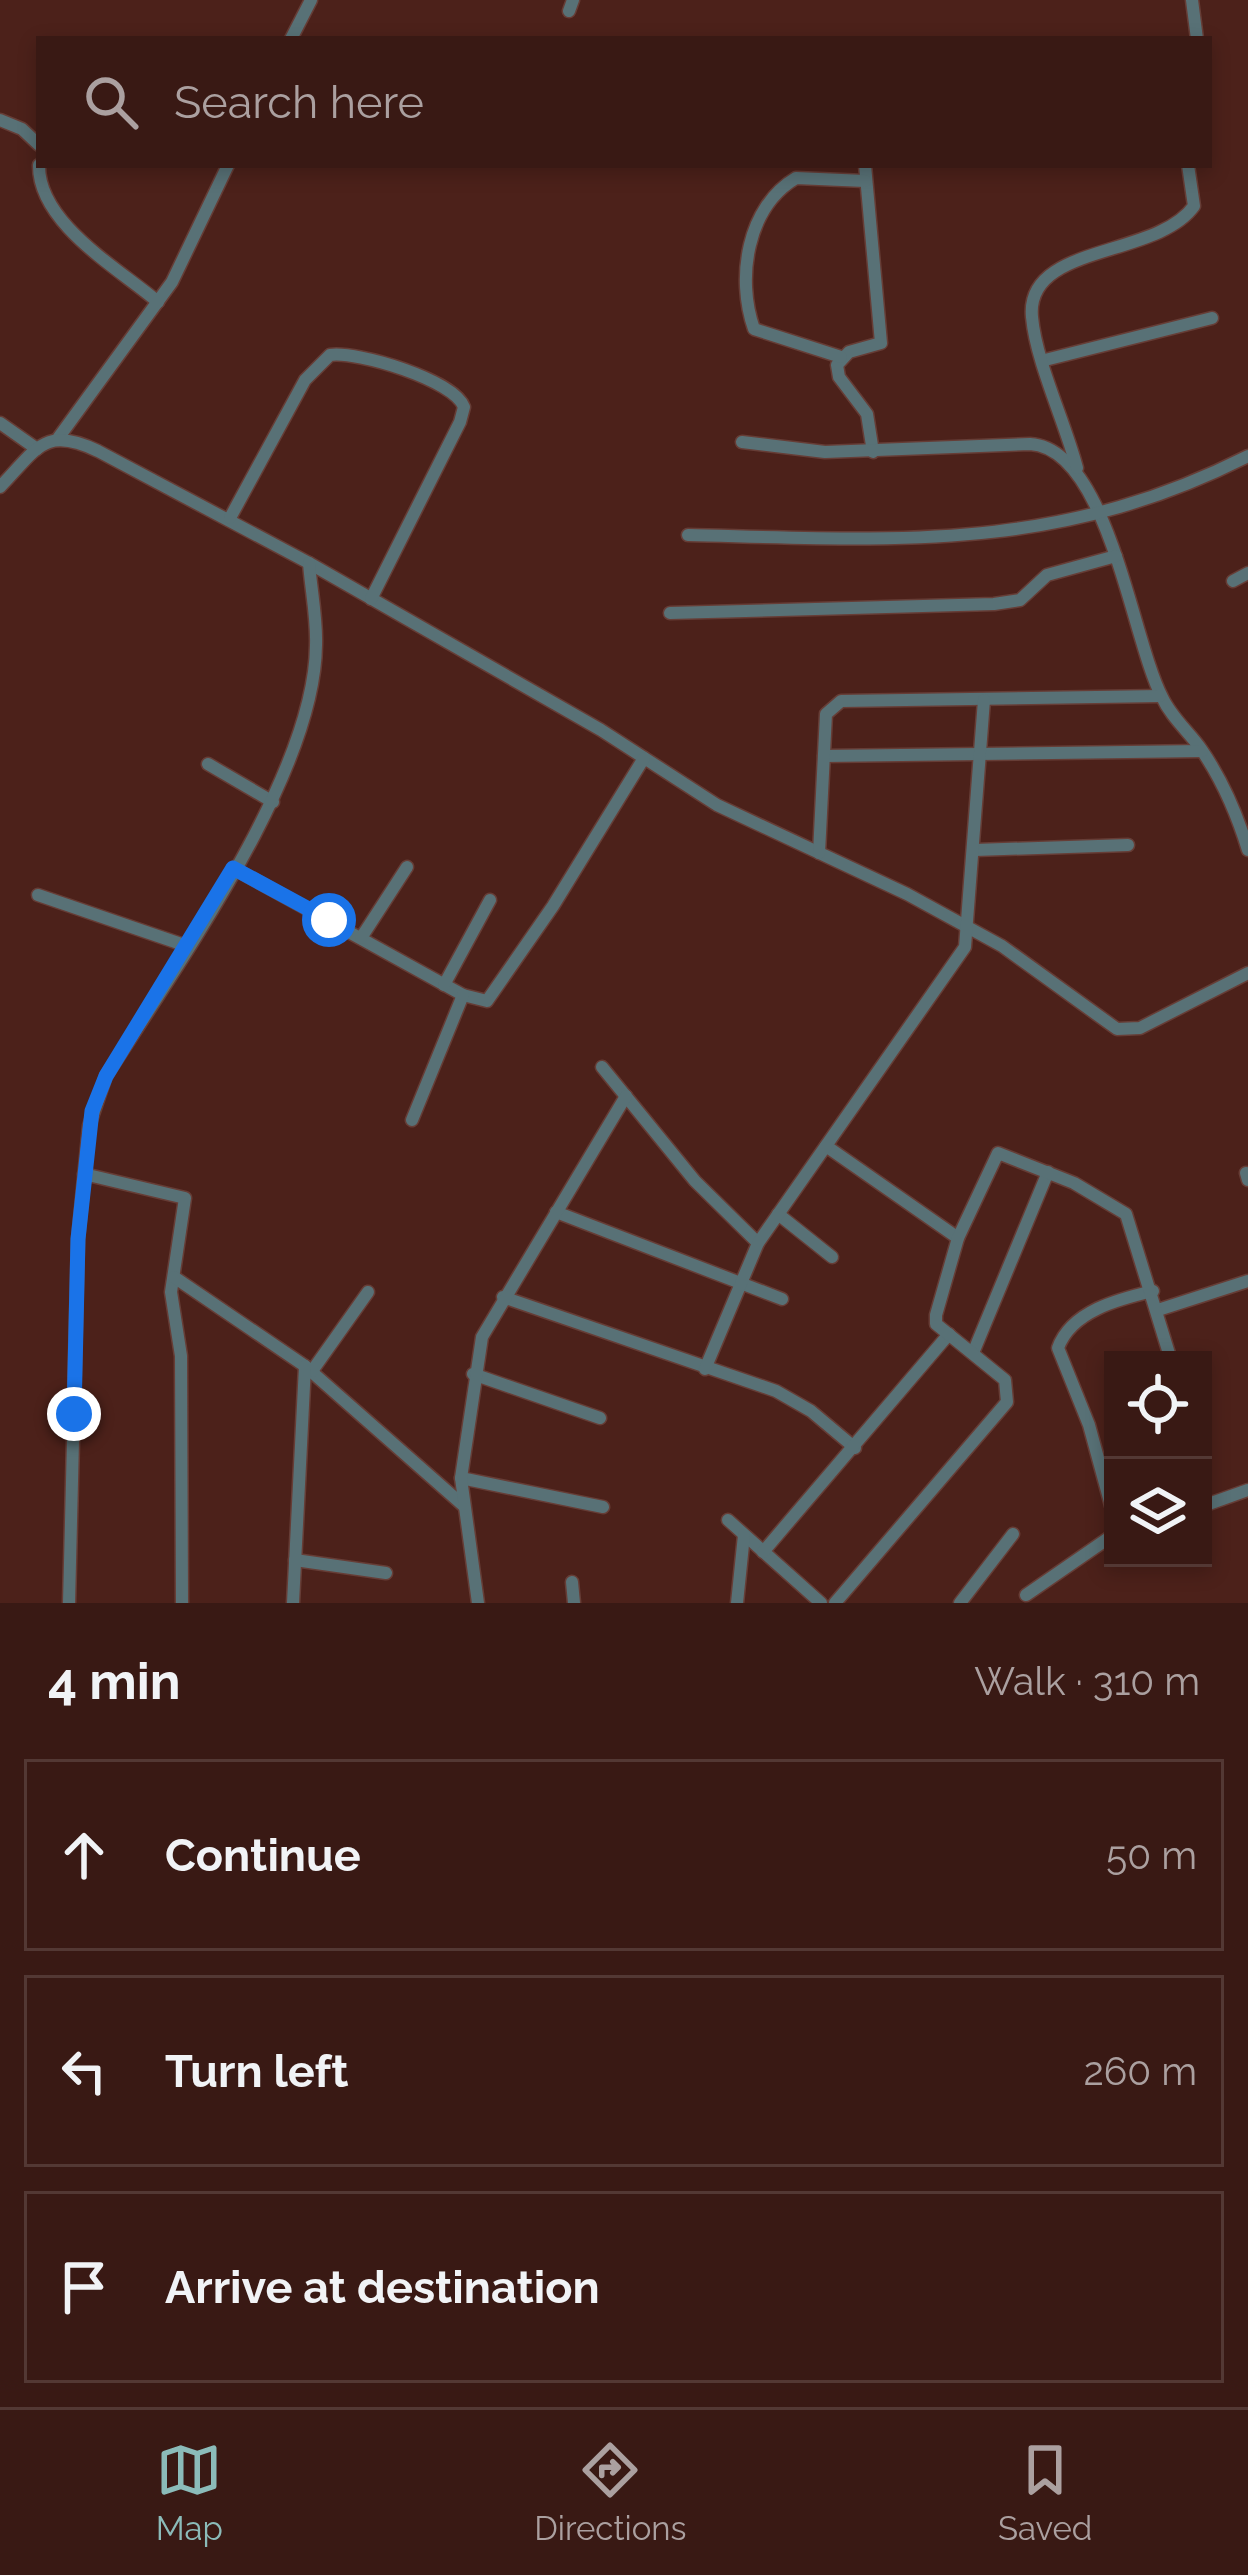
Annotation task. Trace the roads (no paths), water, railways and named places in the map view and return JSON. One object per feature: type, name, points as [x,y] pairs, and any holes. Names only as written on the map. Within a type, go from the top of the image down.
[{"type":"street","points":[[292,36],[310,0]]},
{"type":"street","points":[[1192,0],[1197,36]]},
{"type":"street","points":[[0,119],[36,143]]},
{"type":"street","points":[[40,168],[39,179],[52,208],[158,302]]},
{"type":"street","points":[[0,487],[38,449],[59,437],[158,302],[184,261],[227,168]]},
{"type":"street","points":[[865,168],[880,343],[842,357],[754,329],[750,235],[760,215],[796,178],[865,181]]},
{"type":"street","points":[[1188,168],[1194,206],[1186,218],[1120,250],[1050,269],[1035,287],[1032,321],[1079,475],[1116,556],[1160,696],[1227,792],[1248,850]]},
{"type":"street","points":[[1045,360],[1212,319]]},
{"type":"street","points":[[230,518],[305,380],[330,355],[363,354],[454,393],[464,407],[460,422],[370,599]]},
{"type":"street","points":[[842,357],[839,377],[867,414],[873,452]]},
{"type":"street","points":[[0,423],[38,449]]},
{"type":"street","points":[[59,437],[230,518],[717,805],[969,928],[1127,1031],[1248,973]]},
{"type":"street","points":[[742,442],[873,452],[1043,444],[1079,475]]},
{"type":"street","points":[[688,535],[918,541],[1098,516],[1176,492],[1248,456]]},
{"type":"street","points":[[670,613],[994,604],[1020,600],[1047,575],[1116,556]]},
{"type":"street","points":[[69,1603],[88,1126],[106,1076],[273,802],[305,713],[315,660],[309,563]]},
{"type":"street","points":[[1233,580],[1248,573]]},
{"type":"street","points":[[819,853],[826,714],[841,701],[1160,696]]},
{"type":"street","points":[[705,1369],[758,1243],[959,959],[969,928],[984,700]]},
{"type":"street","points":[[824,756],[1202,751]]},
{"type":"street","points":[[233,868],[463,995],[487,1001],[496,994],[644,758]]},
{"type":"street","points":[[208,764],[273,802]]},
{"type":"street","points":[[975,850],[1128,845]]},
{"type":"street","points":[[362,938],[407,867]]},
{"type":"street","points":[[38,895],[187,946]]},
{"type":"street","points":[[444,985],[490,900]]},
{"type":"street","points":[[412,1120],[463,995]]},
{"type":"street","points":[[602,1066],[695,1181],[758,1243]]},
{"type":"street","points":[[478,1603],[461,1478],[473,1373],[488,1322],[626,1096]]},
{"type":"street","points":[[826,1146],[958,1238]]},
{"type":"street","points":[[835,1603],[1007,1402],[1005,1380],[936,1324],[958,1238],[998,1153],[1048,1172],[1126,1214],[1169,1351]]},
{"type":"street","points":[[973,1353],[1048,1172]]},
{"type":"street","points":[[84,1174],[185,1198],[172,1305],[182,1377],[182,1603]]},
{"type":"street","points":[[556,1212],[782,1299]]},
{"type":"street","points":[[778,1214],[832,1257]]},
{"type":"street","points":[[174,1277],[309,1368],[464,1506]]},
{"type":"street","points":[[1158,1310],[1248,1281]]},
{"type":"street","points":[[1104,1480],[1089,1425],[1058,1348],[1065,1334],[1102,1305],[1153,1291]]},
{"type":"street","points":[[293,1603],[309,1368],[368,1292]]},
{"type":"street","points":[[502,1297],[794,1400],[855,1448]]},
{"type":"street","points":[[763,1552],[949,1334]]},
{"type":"street","points":[[473,1373],[600,1418]]},
{"type":"street","points":[[461,1478],[603,1507]]},
{"type":"street","points":[[1212,1502],[1248,1490]]},
{"type":"street","points":[[728,1520],[821,1603]]},
{"type":"street","points":[[960,1603],[1013,1534]]},
{"type":"street","points":[[737,1603],[744,1535]]},
{"type":"street","points":[[1026,1595],[1104,1541]]},
{"type":"street","points":[[296,1560],[386,1573]]},
{"type":"street","points":[[572,1582],[574,1603]]}]
